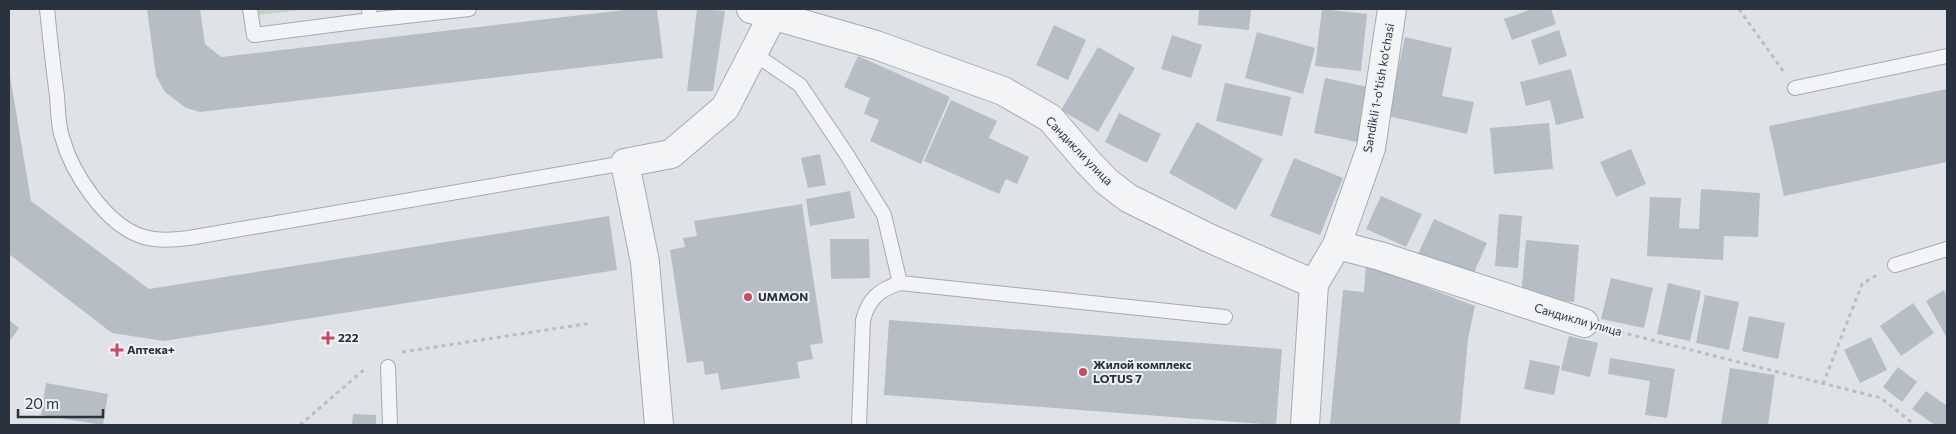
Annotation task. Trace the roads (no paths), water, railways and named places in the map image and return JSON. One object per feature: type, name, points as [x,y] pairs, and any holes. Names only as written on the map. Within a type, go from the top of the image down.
[{"type":"street","name":"Sandikli 1-o'tish ko'chasi","points":[[1305,425],[1314,284],[1337,245],[1371,148],[1392,9]]},
{"type":"street","points":[[659,425],[644,262],[625,163],[671,154],[726,108],[754,53],[766,11]]},
{"type":"street","name":"Сандикли улица","points":[[766,11],[876,45],[1003,91],[1050,118],[1106,181],[1128,198],[1209,238],[1314,284]]},
{"type":"street","name":"Сандикли улица","points":[[1337,245],[1380,256],[1584,323]]},
{"type":"lane","points":[[47,9],[61,136],[69,158],[80,178],[108,214],[125,228],[145,237],[166,240],[189,238],[625,163]]},
{"type":"lane","points":[[250,9],[254,36],[369,14],[469,9]]},
{"type":"lane","points":[[754,53],[800,85],[847,155],[884,215],[900,283]]},
{"type":"lane","points":[[1795,88],[1947,56]]},
{"type":"lane","points":[[1895,265],[1947,249]]},
{"type":"lane","points":[[859,425],[863,320],[866,307],[885,288],[900,283],[1225,316]]},
{"type":"lane","points":[[388,367],[390,425]]},
{"type":"place","name":"UMMON","points":[[748,297]]},
{"type":"place","name":"222","points":[[328,338]]},
{"type":"place","name":"Аптека+","points":[[117,350]]},
{"type":"place","name":"Жилой комплекс LOTUS 7","points":[[1083,372]]}]
